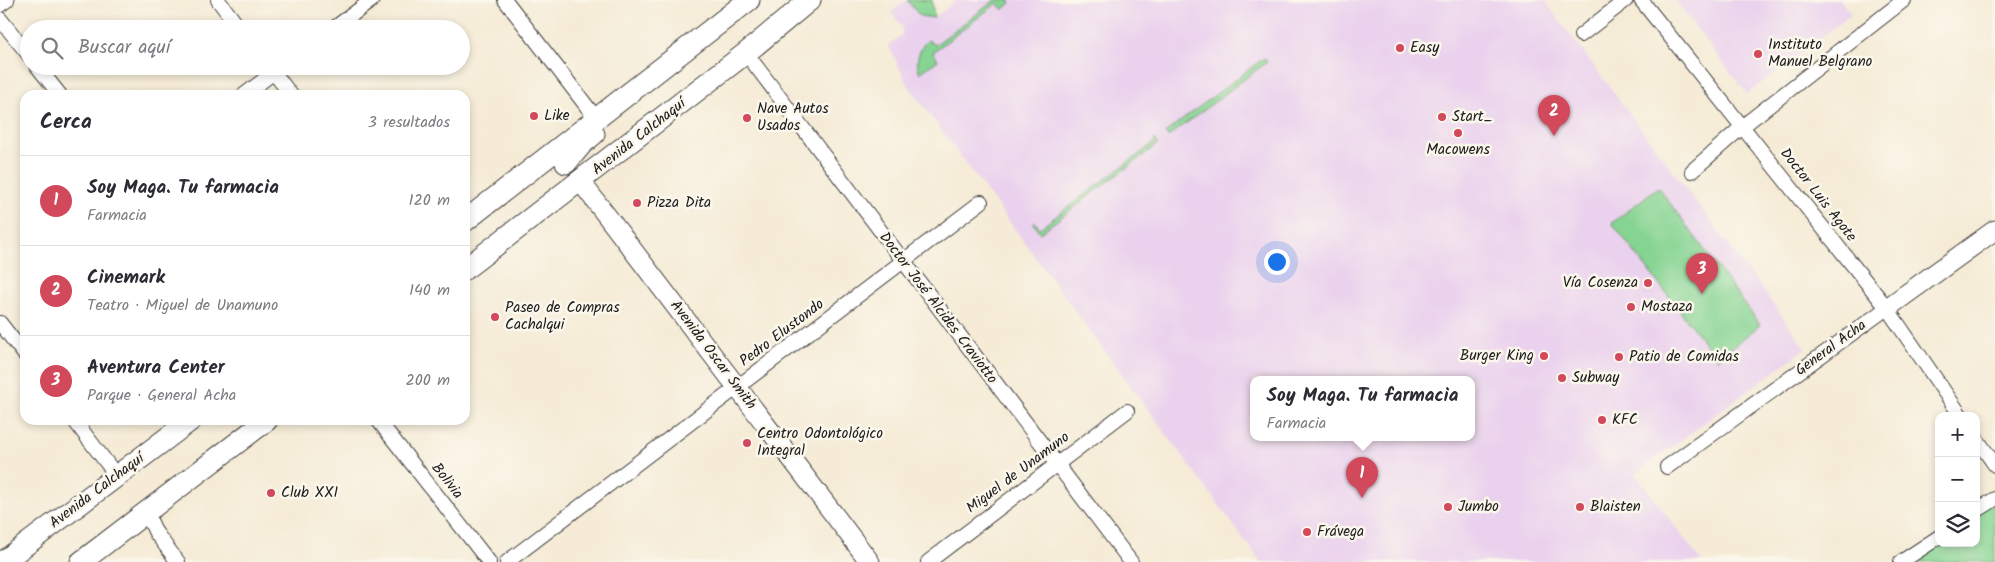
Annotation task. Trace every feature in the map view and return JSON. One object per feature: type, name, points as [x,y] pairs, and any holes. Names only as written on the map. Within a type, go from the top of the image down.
[{"type":"main road","points":[[559,157],[596,117],[749,0]]},
{"type":"main road","name":"Avenida Calchaquí","points":[[470,265],[581,182],[746,53],[803,2]]},
{"type":"main road","points":[[470,217],[559,157],[582,144],[638,99],[692,44]]},
{"type":"main road","name":"Avenida Oscar Smith","points":[[581,182],[870,562]]},
{"type":"main road","name":"General Acha","points":[[1887,308],[1995,230]]},
{"type":"main road","name":"Avenida Calchaquí","points":[[3,562],[184,425]]},
{"type":"main road","points":[[81,562],[260,425]]},
{"type":"street","points":[[0,5],[7,0]]},
{"type":"street","points":[[218,0],[233,20]]},
{"type":"street","points":[[345,20],[372,0]]},
{"type":"street","points":[[505,0],[596,117]]},
{"type":"street","points":[[1581,35],[1626,0]]},
{"type":"street","name":"Doctor Luis Agote","points":[[1642,0],[1887,308],[1958,412]]},
{"type":"street","points":[[1692,171],[1744,126],[1904,0]]},
{"type":"street","points":[[0,18],[20,44]]},
{"type":"street","name":"Doctor José Alcides Craviotto","points":[[746,53],[902,262],[1131,562]]},
{"type":"street","points":[[44,75],[56,90]]},
{"type":"street","points":[[250,90],[267,75]]},
{"type":"street","points":[[279,75],[288,90]]},
{"type":"street","name":"Avenida Oscar Smith","points":[[559,157],[581,182]]},
{"type":"street","name":"Pedro Elustondo","points":[[507,562],[981,202]]},
{"type":"street","name":"General Acha","points":[[1667,467],[1887,308]]},
{"type":"street","points":[[0,323],[20,349]]},
{"type":"street","name":"Miguel de Unamuno","points":[[928,562],[1128,411]]},
{"type":"street","points":[[78,425],[116,475]]},
{"type":"street","name":"Bolivia","points":[[382,425],[489,562]]},
{"type":"street","points":[[1980,444],[1995,465]]},
{"type":"street","points":[[1980,508],[1995,498]]},
{"type":"street","points":[[146,512],[156,533],[178,562]]},
{"type":"street","points":[[1901,562],[1935,540]]},
{"type":"shaded area","points":[[907,0],[920,16],[934,18],[957,0],[1544,0],[1806,348],[1635,474],[1702,562],[1261,562],[908,85],[888,45],[902,35],[902,27],[891,12]]},
{"type":"shaded area","name":"Instituto Manuel Belgrano","points":[[1675,0],[1840,0],[1851,14],[1747,94]]},
{"type":"green space","points":[[907,0],[932,0],[934,18],[920,16]]},
{"type":"green space","points":[[995,0],[1009,0],[1011,3],[1003,10],[997,3],[933,52],[938,60],[920,73],[918,55],[928,40],[935,45]]},
{"type":"green space","points":[[1264,58],[1267,62],[1168,137],[1165,133]]},
{"type":"green space","points":[[1155,139],[1158,144],[1040,233],[1033,223],[1035,222],[1040,228],[1154,143]]},
{"type":"green space","points":[[1658,187],[1760,325],[1717,359],[1612,223]]},
{"type":"green space","points":[[1995,499],[1995,562],[1901,562],[1935,545],[1935,547],[1980,547],[1980,508]]},
{"type":"place","name":"Easy","points":[[1400,48]]},
{"type":"place","name":"Instituto Manuel Belgrano","points":[[1758,54]]},
{"type":"place","name":"Like","points":[[534,116]]},
{"type":"place","name":"Start_","points":[[1442,117]]},
{"type":"place","name":"Nave Autos Usados","points":[[747,118]]},
{"type":"place","name":"Macowens","points":[[1458,133]]},
{"type":"place","name":"Cinemark","points":[[1554,136]]},
{"type":"place","name":"Pizza Dita","points":[[637,203]]},
{"type":"place","name":"Vía Cosenza","points":[[1648,283]]},
{"type":"place","name":"Aventura Center","points":[[1702,294]]},
{"type":"place","name":"Mostaza","points":[[1631,307]]},
{"type":"place","name":"Paseo de Compras Cachalqui","points":[[495,317]]},
{"type":"place","name":"Burger King","points":[[1544,356]]},
{"type":"place","name":"Patio de Comidas","points":[[1619,357]]},
{"type":"place","name":"Subway","points":[[1562,378]]},
{"type":"place","name":"KFC","points":[[1602,420]]},
{"type":"place","name":"Centro Odontológico Integral","points":[[747,443]]},
{"type":"place","name":"Club XXI","points":[[271,493]]},
{"type":"place","name":"Soy Maga. Tu farmacia","points":[[1362,498]]},
{"type":"place","name":"Jumbo","points":[[1448,507]]},
{"type":"place","name":"Blaisten","points":[[1580,507]]},
{"type":"place","name":"Frávega","points":[[1307,532]]}]
